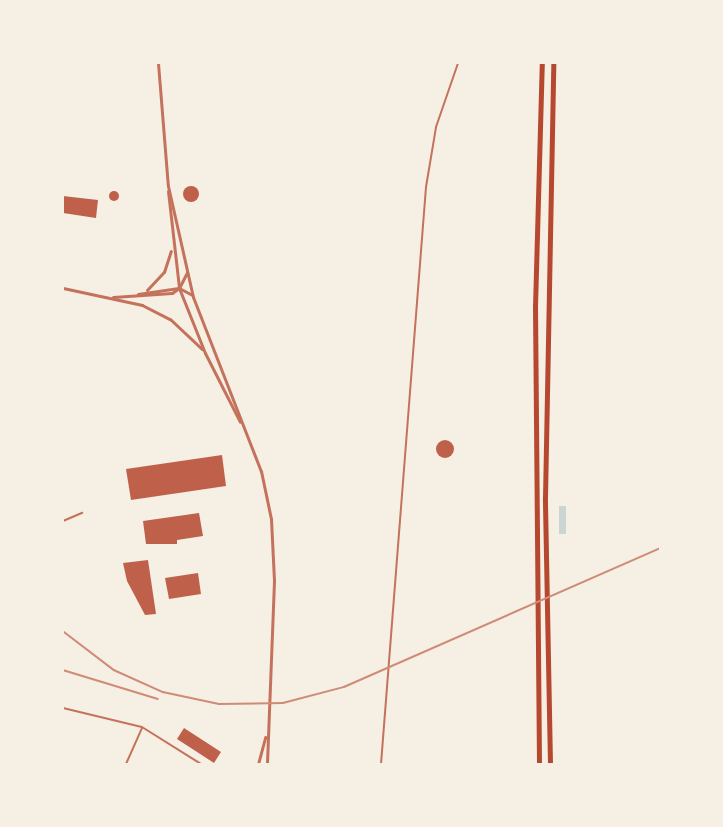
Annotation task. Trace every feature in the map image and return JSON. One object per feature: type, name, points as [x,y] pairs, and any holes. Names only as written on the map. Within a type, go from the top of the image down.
[{"type":"highway","points":[[539,764],[535,307],[542,63]]},
{"type":"highway","points":[[550,764],[545,498],[553,63]]},
{"type":"street","points":[[158,63],[172,246],[179,288],[205,353],[250,441]]},
{"type":"street","points":[[381,764],[426,187],[436,127],[458,63]]},
{"type":"street","points":[[168,186],[193,297],[250,441],[267,495],[274,546],[267,764]]},
{"type":"street","points":[[143,292],[164,272],[172,246]]},
{"type":"street","points":[[105,297],[171,293],[179,288],[187,270]]},
{"type":"street","points":[[63,288],[142,305],[170,318],[205,353]]},
{"type":"street","points":[[135,295],[179,288],[193,297]]},
{"type":"street","points":[[63,521],[82,513]]},
{"type":"street","points":[[63,708],[142,727],[201,764]]},
{"type":"street","points":[[126,764],[142,727]]},
{"type":"street","points":[[258,764],[267,733]]},
{"type":"shaded area","points":[[559,506],[566,506],[566,534],[559,534]]},
{"type":"building","points":[[191,186],[197,188],[199,194],[197,200],[191,202],[185,200],[183,194],[185,188]]},
{"type":"building","points":[[114,191],[118,192],[118,200],[114,201],[110,200],[109,196],[110,192]]},
{"type":"building","points":[[63,196],[98,200],[96,218],[63,213]]},
{"type":"building","points":[[445,440],[451,443],[454,449],[451,455],[445,458],[439,455],[436,449],[439,443]]},
{"type":"building","points":[[222,455],[226,486],[131,500],[126,469]]},
{"type":"building","points":[[199,513],[203,536],[177,540],[177,544],[146,544],[143,521]]},
{"type":"building","points":[[148,560],[156,614],[145,615],[127,581],[123,563]]},
{"type":"building","points":[[198,573],[201,594],[169,599],[165,578]]},
{"type":"building","points":[[184,728],[221,752],[214,763],[177,739]]},
{"type":"railway","points":[[63,631],[114,670],[163,692],[219,704],[283,703],[344,687],[660,548]]},
{"type":"railway","points":[[63,670],[158,699]]}]
